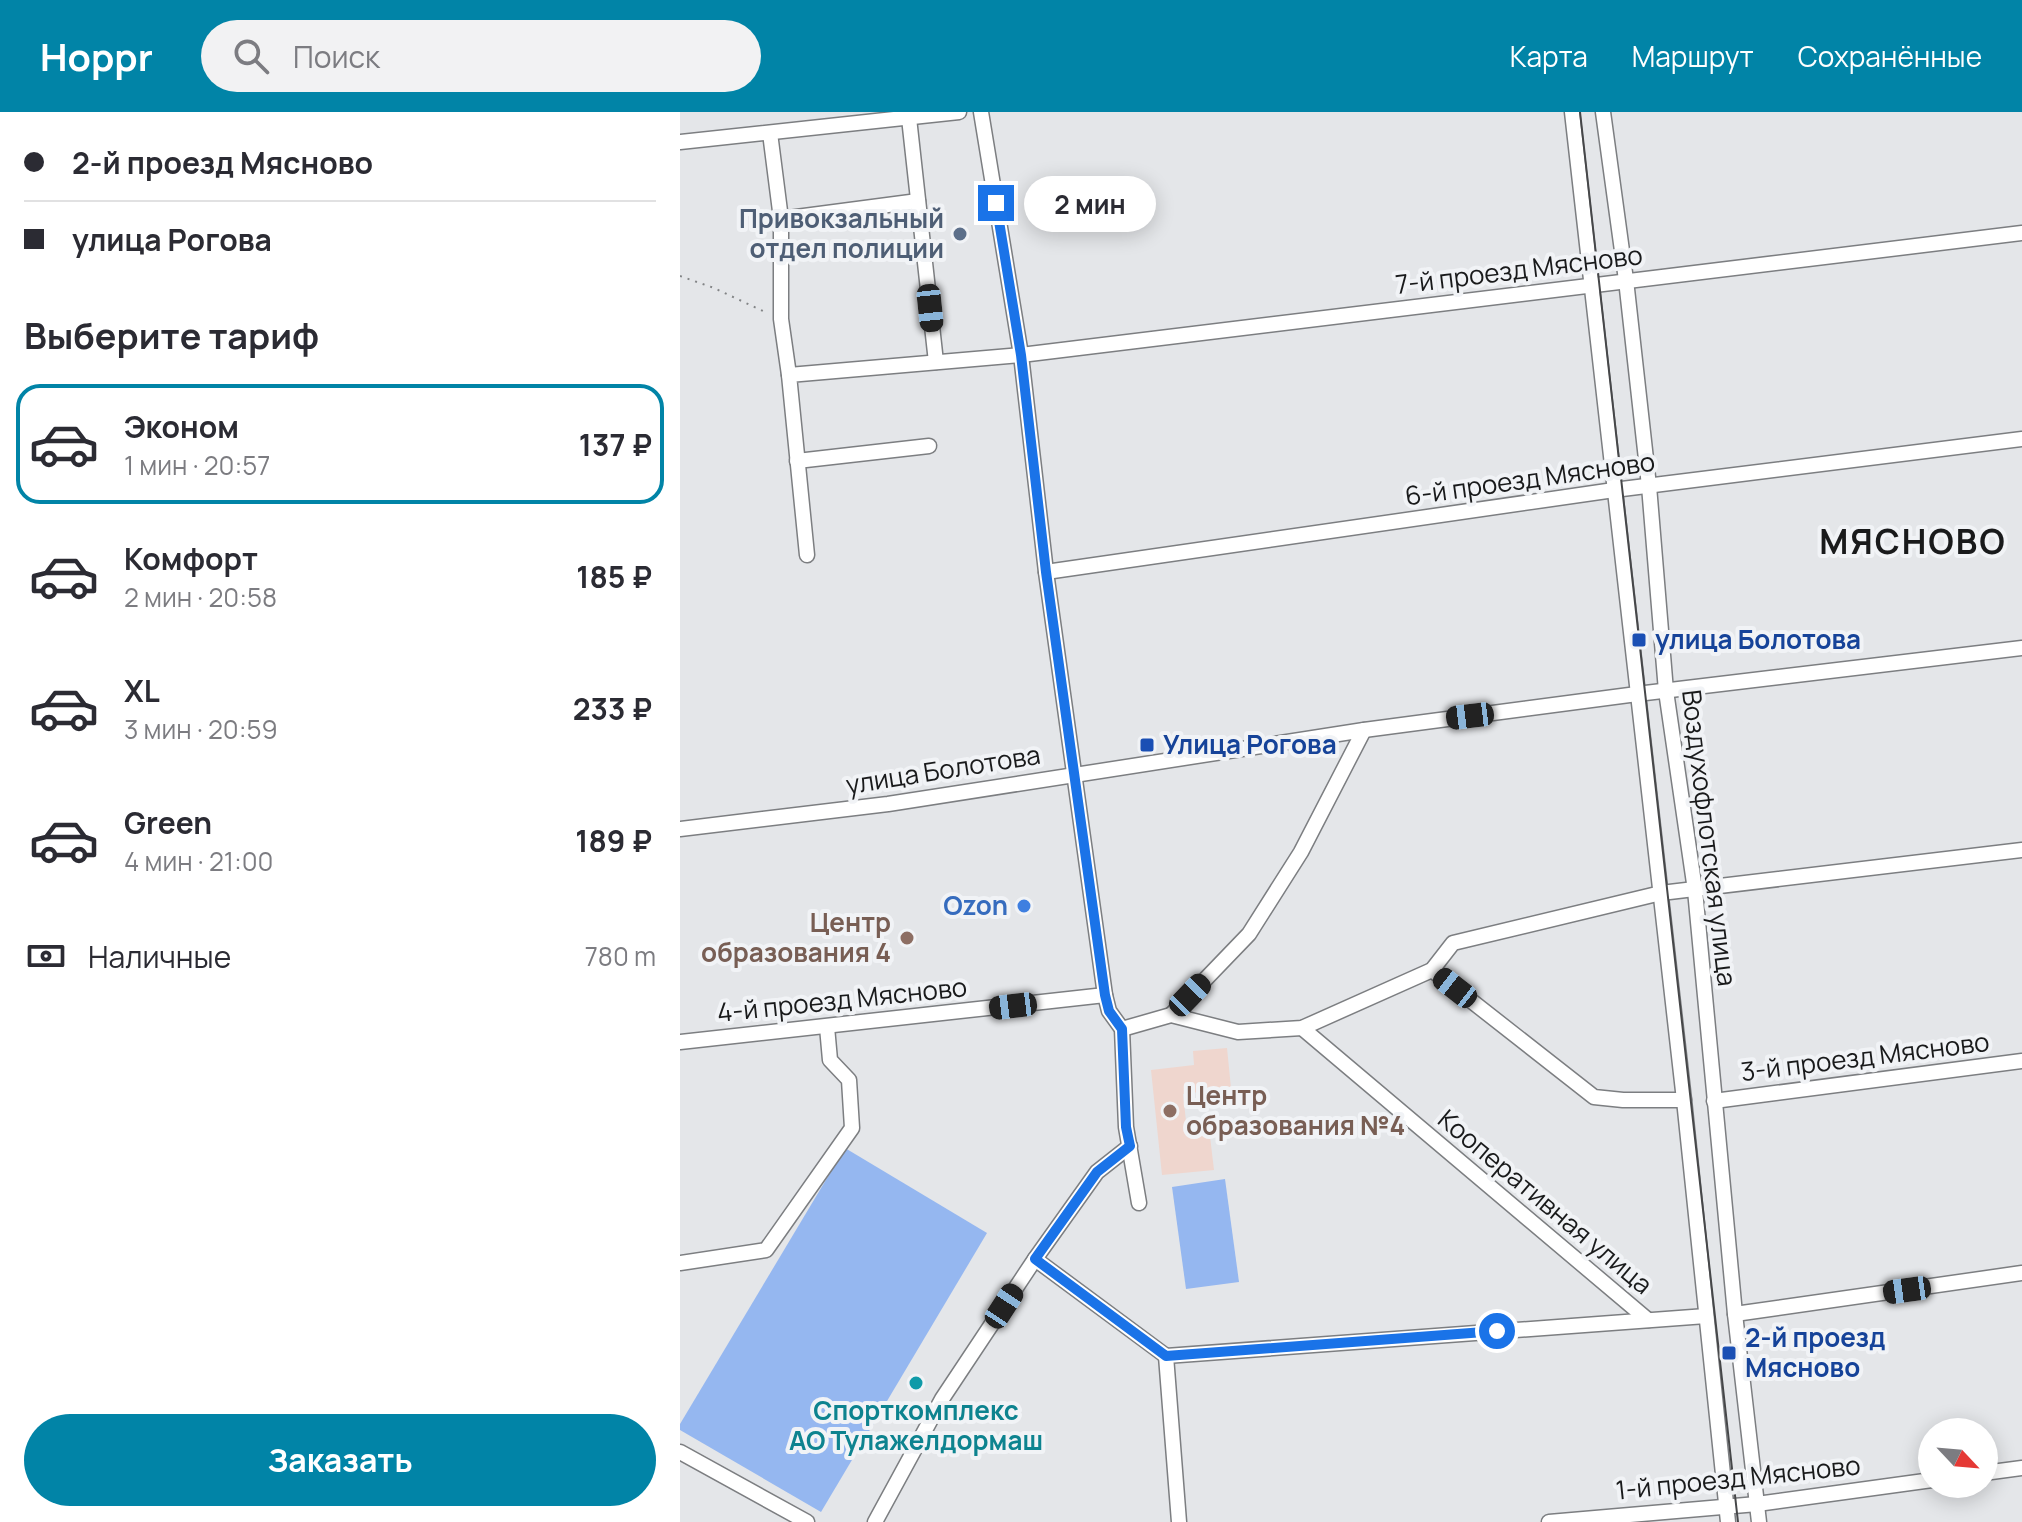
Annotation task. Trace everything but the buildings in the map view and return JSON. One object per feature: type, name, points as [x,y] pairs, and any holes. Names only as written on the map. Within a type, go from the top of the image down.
[{"type":"street","points":[[680,142],[959,112]]},
{"type":"street","points":[[981,112],[1021,355],[1046,572],[1105,995],[1109,1011],[1122,1029],[1126,1127],[1139,1203]]},
{"type":"street","name":"Воздухофлотская улица","points":[[1572,112],[1594,285],[1728,1514]]},
{"type":"street","name":"Воздухофлотская улица","points":[[1603,112],[1649,486],[1666,691],[1695,890],[1735,1314],[1759,1522]]},
{"type":"street","points":[[909,118],[936,362]]},
{"type":"street","points":[[770,133],[781,219],[781,319],[807,555]]},
{"type":"street","points":[[781,219],[918,201]]},
{"type":"street","name":"7-й проезд Мясново","points":[[789,375],[1021,355],[2022,233]]},
{"type":"street","name":"6-й проезд Мясново","points":[[1046,572],[1614,490],[2022,439]]},
{"type":"street","points":[[797,461],[929,446]]},
{"type":"street","name":"улица Болотова","points":[[680,829],[888,804],[1364,730],[2022,648]]},
{"type":"street","points":[[1122,1029],[1171,1015],[1249,934],[1301,852],[1364,730]]},
{"type":"street","points":[[1171,1015],[1238,1032],[1302,1028],[1432,970],[1453,943],[1661,893],[2022,850]]},
{"type":"street","points":[[1432,970],[1594,1097],[1684,1100]]},
{"type":"street","name":"4-й проезд Мясново","points":[[680,1042],[1105,995]]},
{"type":"street","points":[[680,1263],[766,1250],[852,1128],[849,1080],[830,1060],[827,1027]]},
{"type":"street","name":"Кооперативная улица","points":[[1302,1028],[1648,1320]]},
{"type":"street","name":"3-й проезд Мясново","points":[[1714,1101],[2022,1061]]},
{"type":"street","points":[[875,1522],[942,1399],[1035,1259],[1097,1172],[1130,1146]]},
{"type":"street","points":[[1035,1259],[1166,1356],[1706,1316]]},
{"type":"street","points":[[1735,1314],[2022,1273]]},
{"type":"street","points":[[1166,1356],[1179,1522]]},
{"type":"street","points":[[680,1452],[807,1522]]},
{"type":"street","points":[[1998,1471],[2022,1468]]},
{"type":"street","name":"1-й проезд Мясново","points":[[1549,1522],[1728,1514],[1757,1504],[1918,1482]]},
{"type":"path","points":[[680,276],[781,319]]},
{"type":"shaded area","name":"Центр образования №4","points":[[1227,1048],[1231,1088],[1183,1094],[1187,1130],[1209,1128],[1214,1170],[1162,1175],[1151,1070],[1194,1065],[1193,1051]]},
{"type":"shaded area","points":[[845,1148],[987,1233],[821,1512],[680,1430],[680,1424]]},
{"type":"shaded area","points":[[1225,1179],[1239,1282],[1186,1289],[1172,1187]]},
{"type":"tram line","points":[[1580,112],[1738,1522]]},
{"type":"place","name":"Привокзальный отдел полиции","points":[[960,234]]},
{"type":"place","name":"улица Болотова","points":[[1639,640]]},
{"type":"place","name":"Улица Рогова","points":[[1147,745]]},
{"type":"place","name":"Ozon","points":[[1024,906]]},
{"type":"place","name":"Центр образования 4","points":[[907,938]]},
{"type":"place","name":"Центр образования №4","points":[[1170,1111]]},
{"type":"place","name":"2-й проезд Мясново","points":[[1729,1353]]},
{"type":"place","name":"Спорткомплекс АО Тулажелдормаш","points":[[916,1383]]},
{"type":"district","name":"МЯСНОВО","points":[[1913,542]]},
{"type":"route","points":[[996,203],[1021,355],[1046,572],[1105,995],[1109,1011],[1122,1029],[1126,1127],[1130,1146],[1097,1172],[1035,1259],[1166,1356],[1497,1331]]}]
